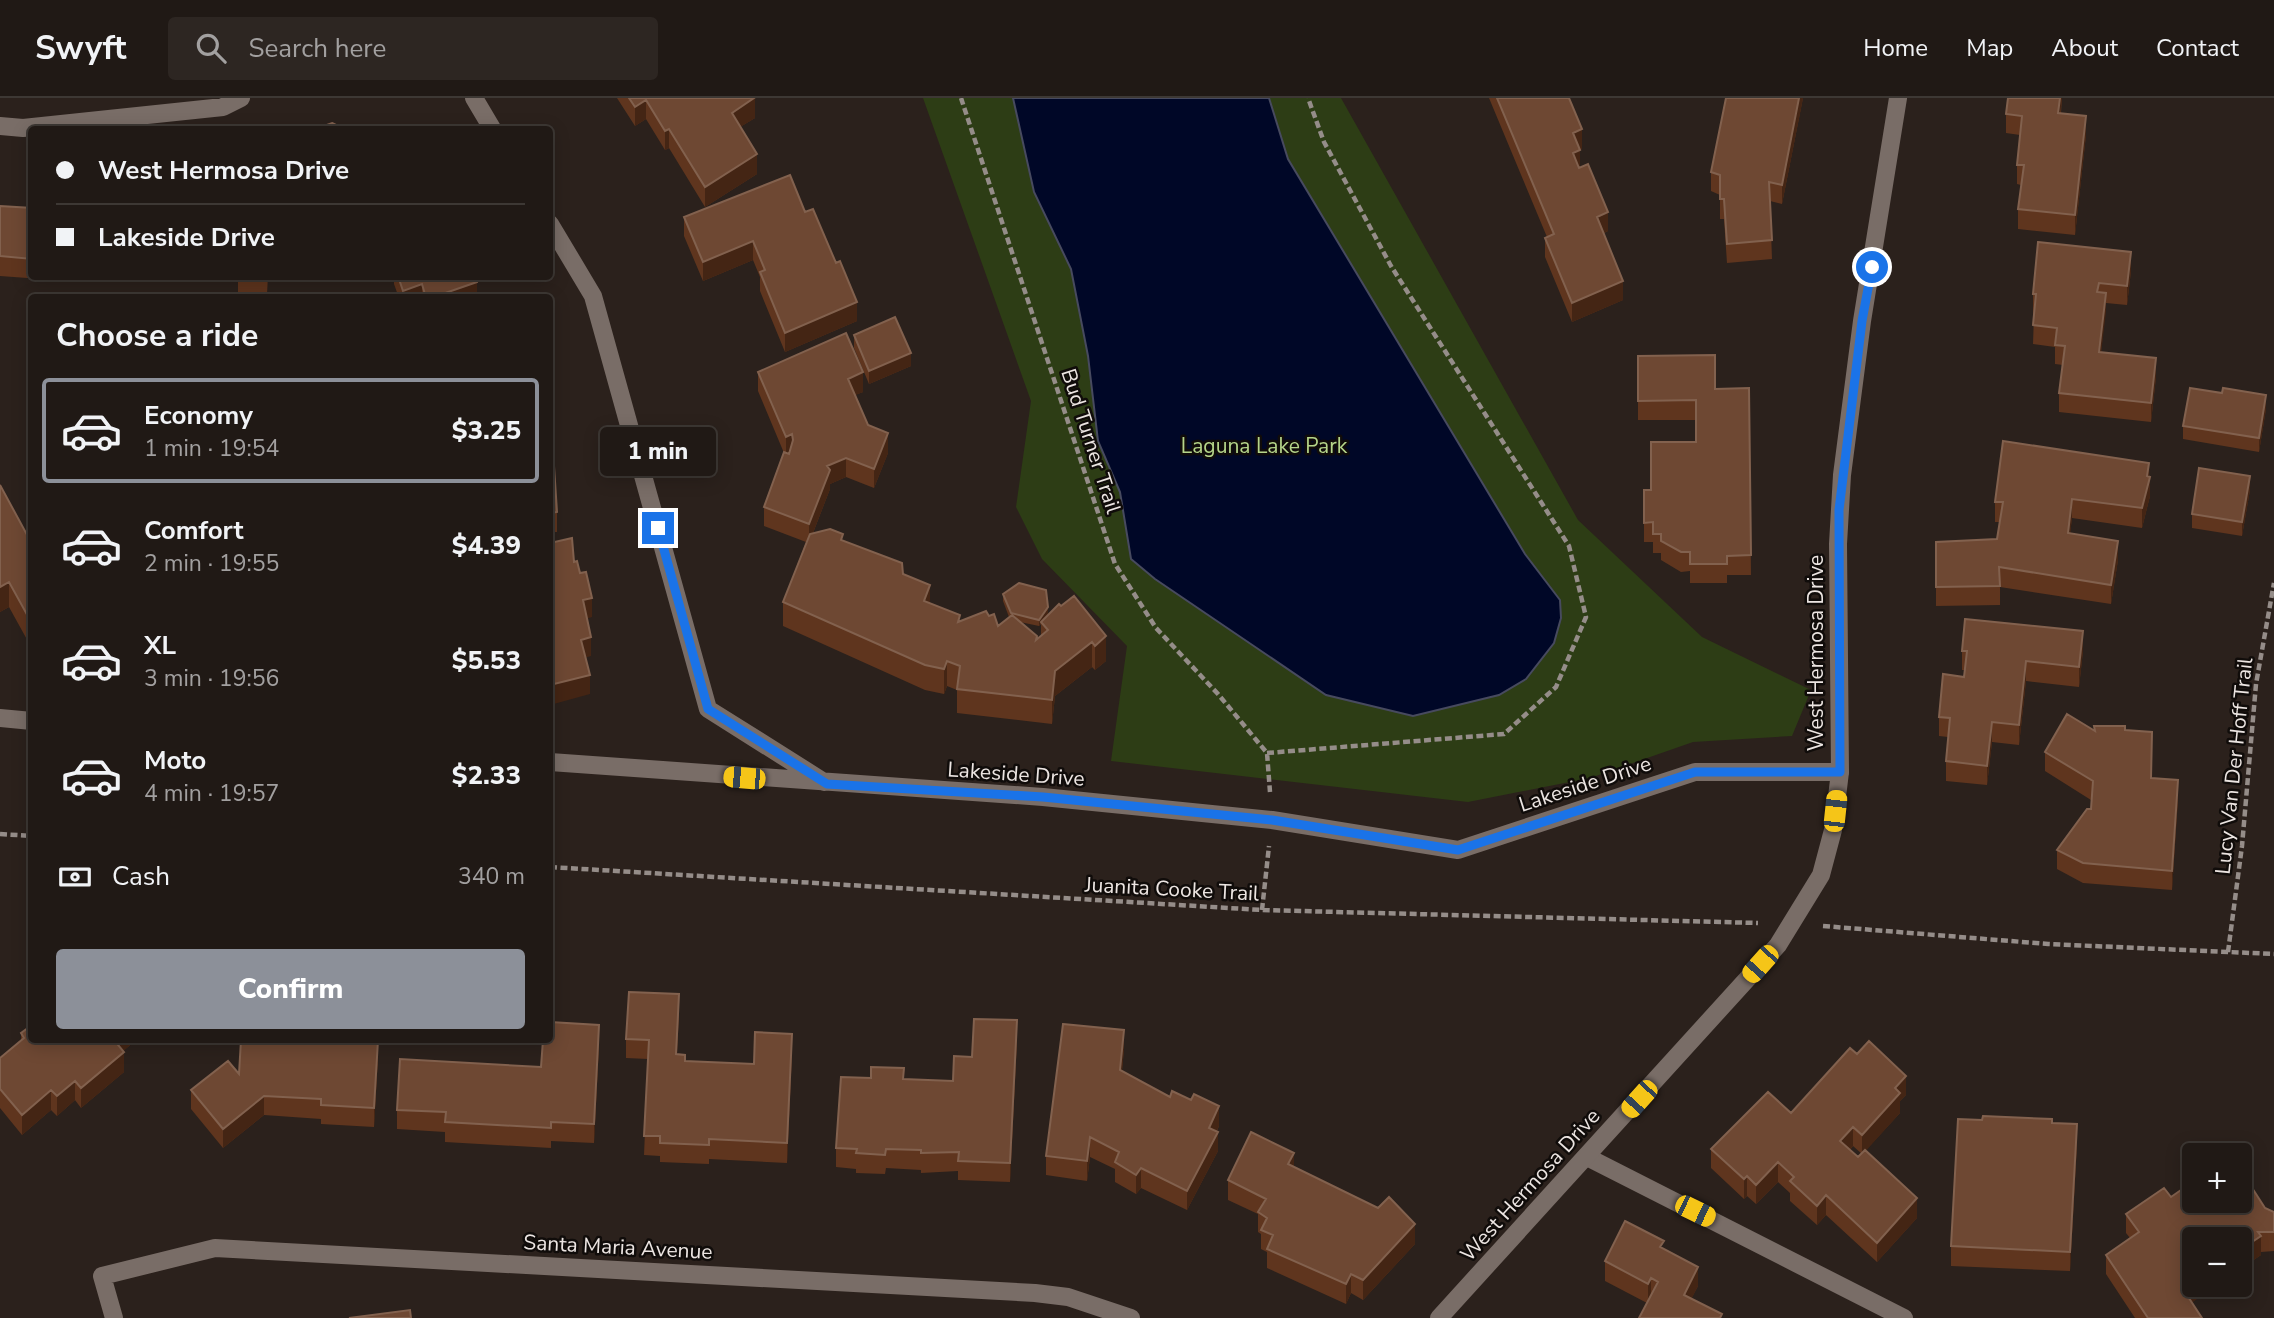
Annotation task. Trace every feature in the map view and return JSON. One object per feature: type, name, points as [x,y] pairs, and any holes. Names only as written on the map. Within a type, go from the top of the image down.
[{"type":"street","points":[[42,126],[223,107],[241,98]]},
{"type":"street","points":[[474,98],[491,126]]},
{"type":"street","name":"West Hermosa Drive","points":[[1439,1318],[1587,1157],[1794,924],[1821,875],[1829,849],[1840,772],[1838,544],[1842,475],[1862,321],[1898,98]]},
{"type":"street","points":[[0,126],[28,127]]},
{"type":"street","name":"Lakeside Drive","points":[[553,229],[593,296],[708,709],[827,784],[1043,797],[1272,820],[1458,850],[1695,772],[1840,772]]},
{"type":"street","points":[[0,718],[28,721]]},
{"type":"street","points":[[553,762],[827,784]]},
{"type":"street","points":[[1587,1157],[1904,1318]]},
{"type":"street","name":"Santa Maria Avenue","points":[[114,1318],[102,1276],[215,1248],[1035,1293],[1068,1297],[1131,1318]]},
{"type":"path","name":"Bud Turner Trail","points":[[961,98],[1115,564],[1156,628],[1218,694],[1267,753],[1504,734],[1556,687],[1586,617],[1569,546],[1391,266],[1324,142],[1308,98]]},
{"type":"path","name":"Lucy Van Der Hoff Trail","points":[[2228,952],[2242,846],[2256,684],[2274,583]]},
{"type":"path","points":[[0,834],[28,836]]},
{"type":"path","name":"Juanita Cooke Trail","points":[[553,867],[1262,910],[1794,924],[2048,944],[2274,954]]},
{"type":"green space","name":"Laguna Lake Park","points":[[923,98],[1341,98],[1578,520],[1702,637],[1811,690],[1792,736],[1693,742],[1590,778],[1468,802],[1111,761],[1127,646],[1042,559],[1016,507],[1031,401]]},
{"type":"water","points":[[1013,98],[1269,98],[1288,159],[1525,554],[1560,600],[1561,618],[1554,643],[1526,679],[1499,695],[1413,716],[1326,695],[1155,579],[1131,559],[1120,492],[1098,441],[1088,356],[1071,269],[1034,192]]},
{"type":"building","points":[[629,98],[754,98],[732,113],[757,154],[705,187],[669,129],[665,131],[646,100],[635,107]]},
{"type":"building","points":[[1497,98],[1569,98],[1582,129],[1573,133],[1580,150],[1573,153],[1579,168],[1588,164],[1608,212],[1597,217],[1623,281],[1572,303],[1545,238],[1554,234]]},
{"type":"building","points":[[1726,98],[1799,98],[1782,185],[1769,182],[1772,240],[1727,244],[1724,199],[1720,199],[1720,175],[1711,172]]},
{"type":"building","points":[[2008,98],[2060,98],[2058,113],[2086,116],[2075,215],[2018,209],[2024,165],[2017,165],[2022,116],[2006,114]]},
{"type":"building","points":[[790,175],[805,212],[813,209],[836,263],[840,261],[857,302],[785,333],[760,272],[765,270],[753,241],[703,262],[684,217]]},
{"type":"building","points":[[0,206],[28,208],[28,259],[0,256]]},
{"type":"building","points":[[2038,242],[2131,252],[2127,286],[2099,283],[2097,292],[2106,293],[2099,352],[2156,358],[2151,403],[2059,393],[2065,346],[2055,345],[2057,328],[2033,325]]},
{"type":"building","points":[[399,280],[477,282],[442,294],[425,294],[422,284],[403,291]]},
{"type":"building","points":[[895,317],[911,353],[869,371],[854,335]]},
{"type":"building","points":[[846,333],[863,372],[848,379],[868,425],[888,433],[874,469],[846,458],[827,466],[830,470],[809,524],[764,507],[784,452],[789,454],[793,440],[792,434],[786,437],[758,372]]},
{"type":"building","points":[[1715,355],[1715,389],[1749,388],[1751,555],[1727,556],[1727,564],[1690,564],[1690,552],[1681,552],[1661,541],[1661,534],[1653,534],[1653,522],[1644,523],[1644,490],[1651,490],[1651,442],[1696,442],[1696,400],[1638,401],[1638,356]]},
{"type":"building","points":[[2190,388],[2222,393],[2223,388],[2266,395],[2259,438],[2183,426]]},
{"type":"building","points":[[2003,441],[2149,463],[2147,476],[2150,477],[2142,508],[2072,499],[2068,533],[2118,541],[2111,585],[1999,567],[2000,586],[1936,587],[1936,542],[1997,539],[2003,502],[1995,502]]},
{"type":"building","points":[[553,466],[554,466],[557,512],[553,513]]},
{"type":"building","points":[[2199,468],[2250,476],[2242,522],[2192,514]]},
{"type":"building","points":[[0,485],[28,537],[28,616],[9,582],[0,587]]},
{"type":"building","points":[[830,529],[843,534],[841,540],[902,563],[903,574],[930,585],[924,601],[960,615],[958,622],[986,611],[989,616],[994,614],[998,626],[1012,615],[1037,636],[1036,640],[1048,630],[1041,622],[1059,604],[1061,606],[1074,596],[1106,636],[1095,646],[1092,642],[1055,671],[1052,700],[957,689],[960,666],[947,661],[944,669],[925,665],[783,602],[810,534]]},
{"type":"building","points":[[572,538],[574,562],[577,561],[580,573],[586,572],[592,598],[583,600],[591,637],[581,640],[590,675],[553,684],[553,542]]},
{"type":"building","points":[[1019,583],[1046,590],[1048,607],[1039,620],[1011,613],[1003,594]]},
{"type":"building","points":[[1965,619],[2083,631],[2079,667],[2026,661],[2019,725],[1992,722],[1987,766],[1946,761],[1950,718],[1939,717],[1943,674],[1964,677],[1967,651],[1962,651]]},
{"type":"building","points":[[2067,714],[2095,731],[2094,726],[2125,726],[2125,730],[2152,732],[2151,778],[2178,780],[2172,871],[2083,863],[2057,850],[2087,809],[2091,809],[2093,781],[2045,752]]},
{"type":"building","points":[[629,992],[679,994],[676,1054],[685,1055],[685,1061],[754,1064],[755,1032],[792,1034],[787,1143],[709,1139],[709,1145],[660,1143],[660,1136],[644,1136],[649,1040],[626,1039]]},
{"type":"building","points":[[974,1019],[1017,1020],[1010,1163],[958,1161],[959,1152],[921,1153],[921,1150],[886,1149],[885,1155],[856,1153],[857,1149],[836,1148],[841,1077],[871,1078],[871,1067],[904,1068],[903,1079],[953,1081],[954,1056],[972,1057]]},
{"type":"building","points":[[553,1022],[599,1025],[594,1124],[551,1122],[551,1128],[445,1122],[446,1112],[397,1110],[400,1059],[541,1067],[543,1043],[553,1043]]},
{"type":"building","points":[[1063,1024],[1124,1030],[1120,1070],[1170,1097],[1172,1091],[1191,1100],[1194,1094],[1219,1106],[1209,1128],[1218,1132],[1187,1191],[1141,1168],[1136,1175],[1115,1162],[1119,1152],[1090,1137],[1087,1161],[1046,1156]]},
{"type":"building","points":[[28,1028],[28,1043],[116,1043],[124,1052],[81,1088],[75,1081],[57,1096],[51,1090],[22,1115],[0,1089],[0,1058],[24,1038],[21,1033]]},
{"type":"building","points":[[1869,1041],[1906,1076],[1895,1088],[1900,1093],[1862,1135],[1853,1127],[1840,1141],[1858,1157],[1865,1150],[1917,1198],[1877,1243],[1826,1195],[1817,1206],[1790,1181],[1794,1177],[1778,1162],[1756,1185],[1747,1176],[1744,1179],[1711,1149],[1768,1092],[1791,1113],[1850,1048],[1857,1054]]},
{"type":"building","points":[[241,1043],[378,1043],[374,1108],[321,1105],[321,1099],[264,1096],[223,1129],[191,1090],[228,1061],[239,1074]]},
{"type":"building","points":[[1983,1116],[2052,1119],[2052,1123],[2077,1124],[2070,1252],[1951,1246],[1958,1119],[1982,1120]]},
{"type":"building","points":[[1251,1132],[1294,1153],[1288,1164],[1378,1208],[1389,1197],[1415,1224],[1363,1280],[1351,1274],[1346,1284],[1267,1249],[1273,1235],[1261,1230],[1267,1218],[1258,1212],[1266,1199],[1228,1180]]},
{"type":"building","points":[[2164,1188],[2171,1197],[2182,1189],[2182,1213],[2252,1213],[2252,1188],[2265,1208],[2274,1212],[2274,1232],[2258,1232],[2261,1236],[2252,1242],[2252,1227],[2182,1227],[2182,1297],[2188,1297],[2202,1318],[2148,1318],[2106,1255],[2139,1232],[2126,1214]]},
{"type":"building","points":[[1625,1221],[1664,1241],[1660,1247],[1698,1267],[1684,1295],[1722,1314],[1720,1318],[1639,1318],[1658,1282],[1651,1278],[1648,1284],[1605,1261]]},
{"type":"building","points":[[410,1310],[411,1318],[349,1318]]},
{"type":"route","points":[[658,528],[708,709],[827,784],[1043,797],[1272,820],[1458,850],[1695,772],[1840,772],[1839,510],[1862,321],[1872,267]]}]
